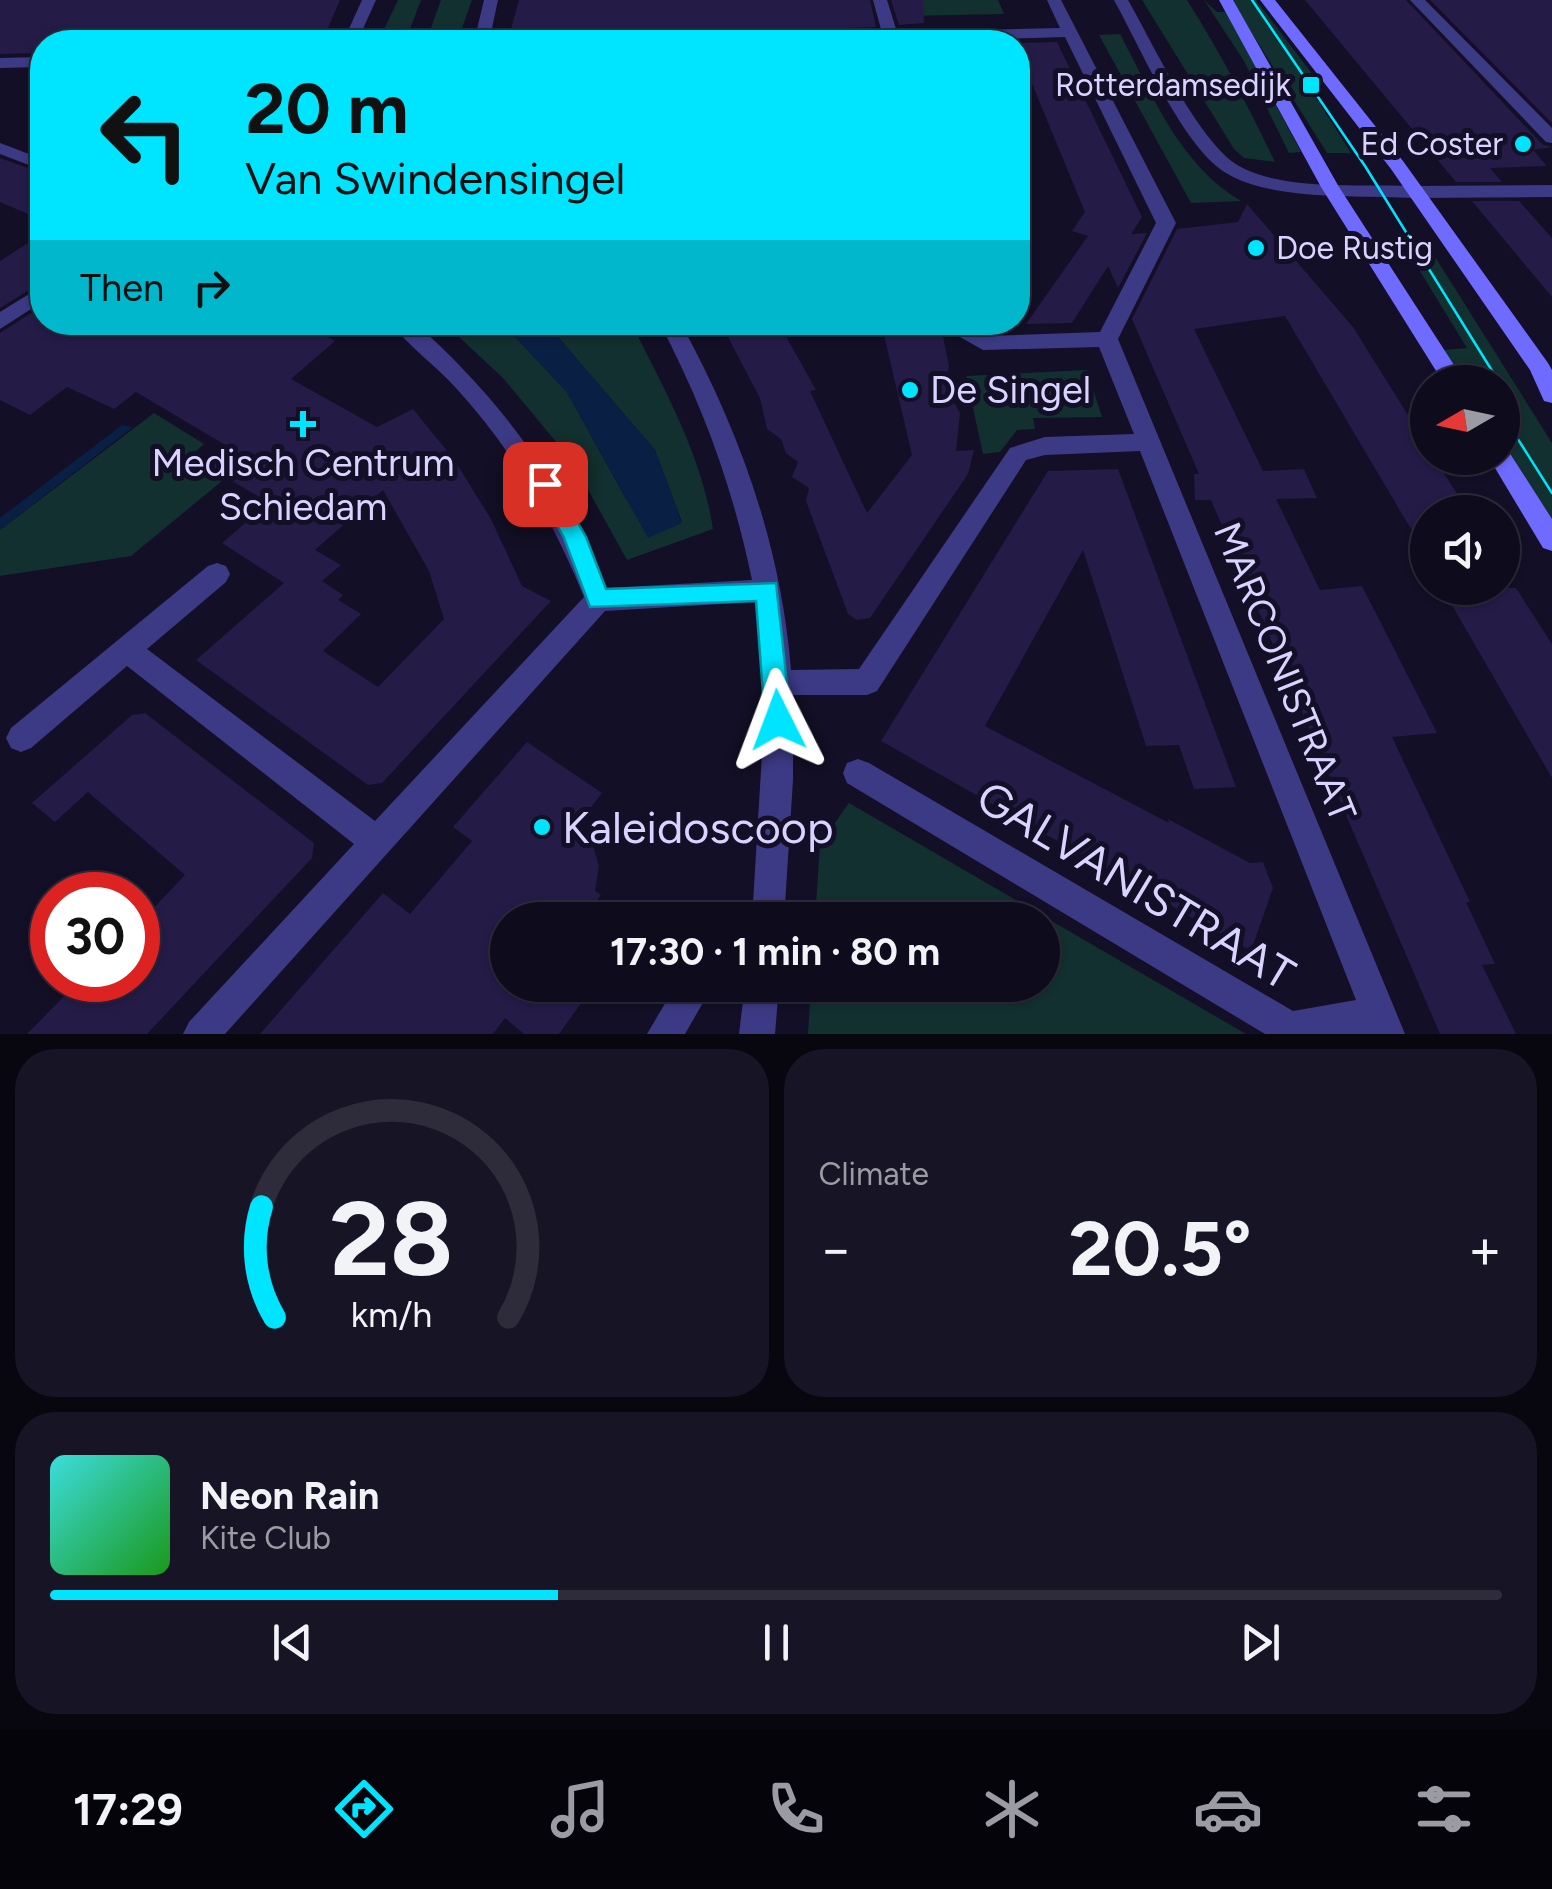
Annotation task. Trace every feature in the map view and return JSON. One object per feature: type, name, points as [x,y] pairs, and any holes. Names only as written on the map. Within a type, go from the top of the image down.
[{"type":"main road","points":[[1226,0],[1330,187],[1443,365]]},
{"type":"main road","points":[[1268,0],[1415,192],[1540,368],[1552,396]]},
{"type":"main road","points":[[1511,475],[1552,541]]},
{"type":"street","points":[[355,30],[369,0]]},
{"type":"street","points":[[483,30],[491,0]]},
{"type":"street","points":[[880,0],[889,30]]},
{"type":"street","points":[[972,335],[983,343],[1107,339],[1164,230],[1161,213],[1054,0]]},
{"type":"street","points":[[1120,0],[1220,161],[1234,172],[1263,180],[1330,187],[1415,192],[1552,191]]},
{"type":"street","points":[[1417,0],[1552,138]]},
{"type":"street","points":[[1030,34],[1070,32]]},
{"type":"street","points":[[0,63],[30,62]]},
{"type":"street","points":[[2,151],[30,161]]},
{"type":"street","points":[[0,322],[30,301]]},
{"type":"street","points":[[415,335],[471,390],[545,484],[575,537],[598,600]]},
{"type":"street","points":[[675,335],[720,428],[744,497],[767,590],[780,758],[769,902]]},
{"type":"street","name":"MARCONISTRAAT","points":[[1107,339],[1383,1024]]},
{"type":"street","points":[[776,683],[867,682],[1018,454],[1045,446],[1149,442]]},
{"type":"street","points":[[20,738],[217,574]]},
{"type":"street","points":[[201,1034],[598,600],[767,590]]},
{"type":"street","points":[[126,649],[378,843]]},
{"type":"street","name":"GALVANISTRAAT","points":[[858,772],[1290,1028],[1383,1024]]},
{"type":"street","points":[[665,1034],[685,1002]]},
{"type":"street","points":[[757,1034],[760,1002]]},
{"type":"green space","points":[[398,0],[421,0],[410,30],[384,30]]},
{"type":"green space","points":[[441,0],[472,0],[461,30],[430,30]]},
{"type":"green space","points":[[900,0],[998,0],[1004,14],[905,16]]},
{"type":"green space","points":[[1142,0],[1187,0],[1275,162],[1244,158],[1234,149]]},
{"type":"green space","points":[[1204,0],[1217,12],[1226,12],[1301,152],[1289,153],[1244,61]]},
{"type":"green space","points":[[1231,0],[1256,0],[1316,79],[1305,80],[1351,153],[1327,153]]},
{"type":"green space","points":[[1120,34],[1184,148],[1219,186],[1241,201],[1191,203],[1099,35]]},
{"type":"green space","points":[[1427,244],[1503,365],[1452,365],[1443,350],[1467,348],[1404,245]]},
{"type":"green space","points":[[457,335],[513,335],[567,392],[626,499],[682,522],[655,450],[556,335],[637,335],[691,449],[713,529],[627,560],[572,461],[503,378]]},
{"type":"green space","points":[[1087,370],[1102,417],[1033,418],[1035,429],[1017,430],[1000,452],[983,454],[966,376]]},
{"type":"green space","points":[[1520,392],[1552,443],[1552,524],[1520,472]]},
{"type":"green space","points":[[154,413],[204,444],[185,461],[222,481],[131,556],[0,576],[0,530]]},
{"type":"green space","points":[[849,803],[1019,902],[816,902],[820,844]]},
{"type":"green space","points":[[1060,926],[1246,1034],[808,1034],[810,1002],[1060,1002]]},
{"type":"water","points":[[513,335],[556,335],[655,450],[682,523],[648,538],[567,392]]},
{"type":"water","points":[[122,425],[133,427],[0,530],[0,518]]},
{"type":"building","points":[[0,0],[340,0],[327,30],[30,30],[30,53],[0,54]]},
{"type":"building","points":[[519,0],[870,0],[876,27],[791,30],[511,30]]},
{"type":"building","points":[[891,0],[923,0],[924,23],[899,25]]},
{"type":"building","points":[[1305,0],[1406,0],[1543,145],[1552,147],[1533,150],[1547,166],[1490,168],[1502,182],[1456,182]]},
{"type":"building","points":[[1430,0],[1552,0],[1552,123]]},
{"type":"building","points":[[1057,42],[1142,217],[1131,234],[1147,233],[1118,288],[1108,266],[1072,323],[1030,324],[1030,318],[1088,236],[1072,231],[1085,212],[1030,79],[1030,43]]},
{"type":"building","points":[[0,158],[30,169],[30,215],[0,202]]},
{"type":"building","points":[[1472,201],[1519,201],[1552,238],[1552,297]]},
{"type":"building","points":[[1247,204],[1353,327],[1410,418],[1410,475],[1445,475],[1458,495],[1410,495],[1410,528],[1285,316],[1194,329],[1263,471],[1304,469],[1317,498],[1276,499],[1320,590],[1362,586],[1437,733],[1392,737],[1470,902],[1466,902],[1495,964],[1482,965],[1516,1034],[1440,1034],[1211,500],[1195,500],[1194,474],[1199,474],[1132,319],[1177,229],[1238,222]]},
{"type":"building","points":[[30,242],[30,289],[0,308],[0,261]]},
{"type":"building","points":[[30,314],[30,335],[324,335],[335,341],[291,379],[377,427],[413,409],[453,458],[491,519],[522,586],[551,601],[382,783],[368,785],[196,660],[284,583],[222,543],[269,503],[209,467],[232,449],[136,392],[114,409],[67,387],[30,415],[0,400],[0,333]],"holes":[[[383,490],[429,571],[444,619],[378,687],[323,651],[361,614],[338,600],[343,595],[322,581],[341,565],[315,550]]]},
{"type":"building","points":[[727,335],[785,335],[816,390],[810,391],[867,513],[912,455],[884,335],[943,335],[949,366],[945,387],[960,413],[956,451],[974,450],[968,474],[870,618],[857,620],[848,614],[806,501],[809,488],[792,477],[798,462],[786,453],[781,439],[767,429],[760,398]]},
{"type":"building","points":[[1118,469],[1236,787],[1194,789],[1179,745],[1146,746],[1083,550],[985,726],[1250,863],[1263,862],[1273,888],[1251,951],[881,741],[1048,471]]},
{"type":"building","points":[[1520,594],[1552,644],[1552,778],[1452,605],[1520,605]]},
{"type":"building","points":[[145,713],[314,843],[312,858],[147,1034],[27,1034],[58,1002],[160,1002],[160,901],[185,875],[88,792],[55,822],[32,803],[132,715]]},
{"type":"building","points":[[527,742],[602,793],[575,828],[591,839],[599,866],[595,891],[601,895],[596,902],[490,902],[490,1002],[582,1002],[559,1034],[524,1034],[505,1018],[493,1034],[260,1034],[383,893],[410,914],[472,841],[453,827]]},
{"type":"tram line","points":[[1252,0],[1365,166],[1488,365]]},
{"type":"tram line","points":[[1520,442],[1552,493]]},
{"type":"place","name":"Rotterdamsedijk","points":[[1311,85]]},
{"type":"place","name":"Ed Coster","points":[[1523,144]]},
{"type":"place","name":"Doe Rustig","points":[[1256,248]]},
{"type":"place","name":"De Singel","points":[[910,390]]},
{"type":"place","name":"Medisch Centrum Schiedam","points":[[303,424]]},
{"type":"place","name":"Kaleidoscoop","points":[[542,827]]},
{"type":"route","points":[[545,484],[575,537],[598,600],[767,590],[778,720]]}]
